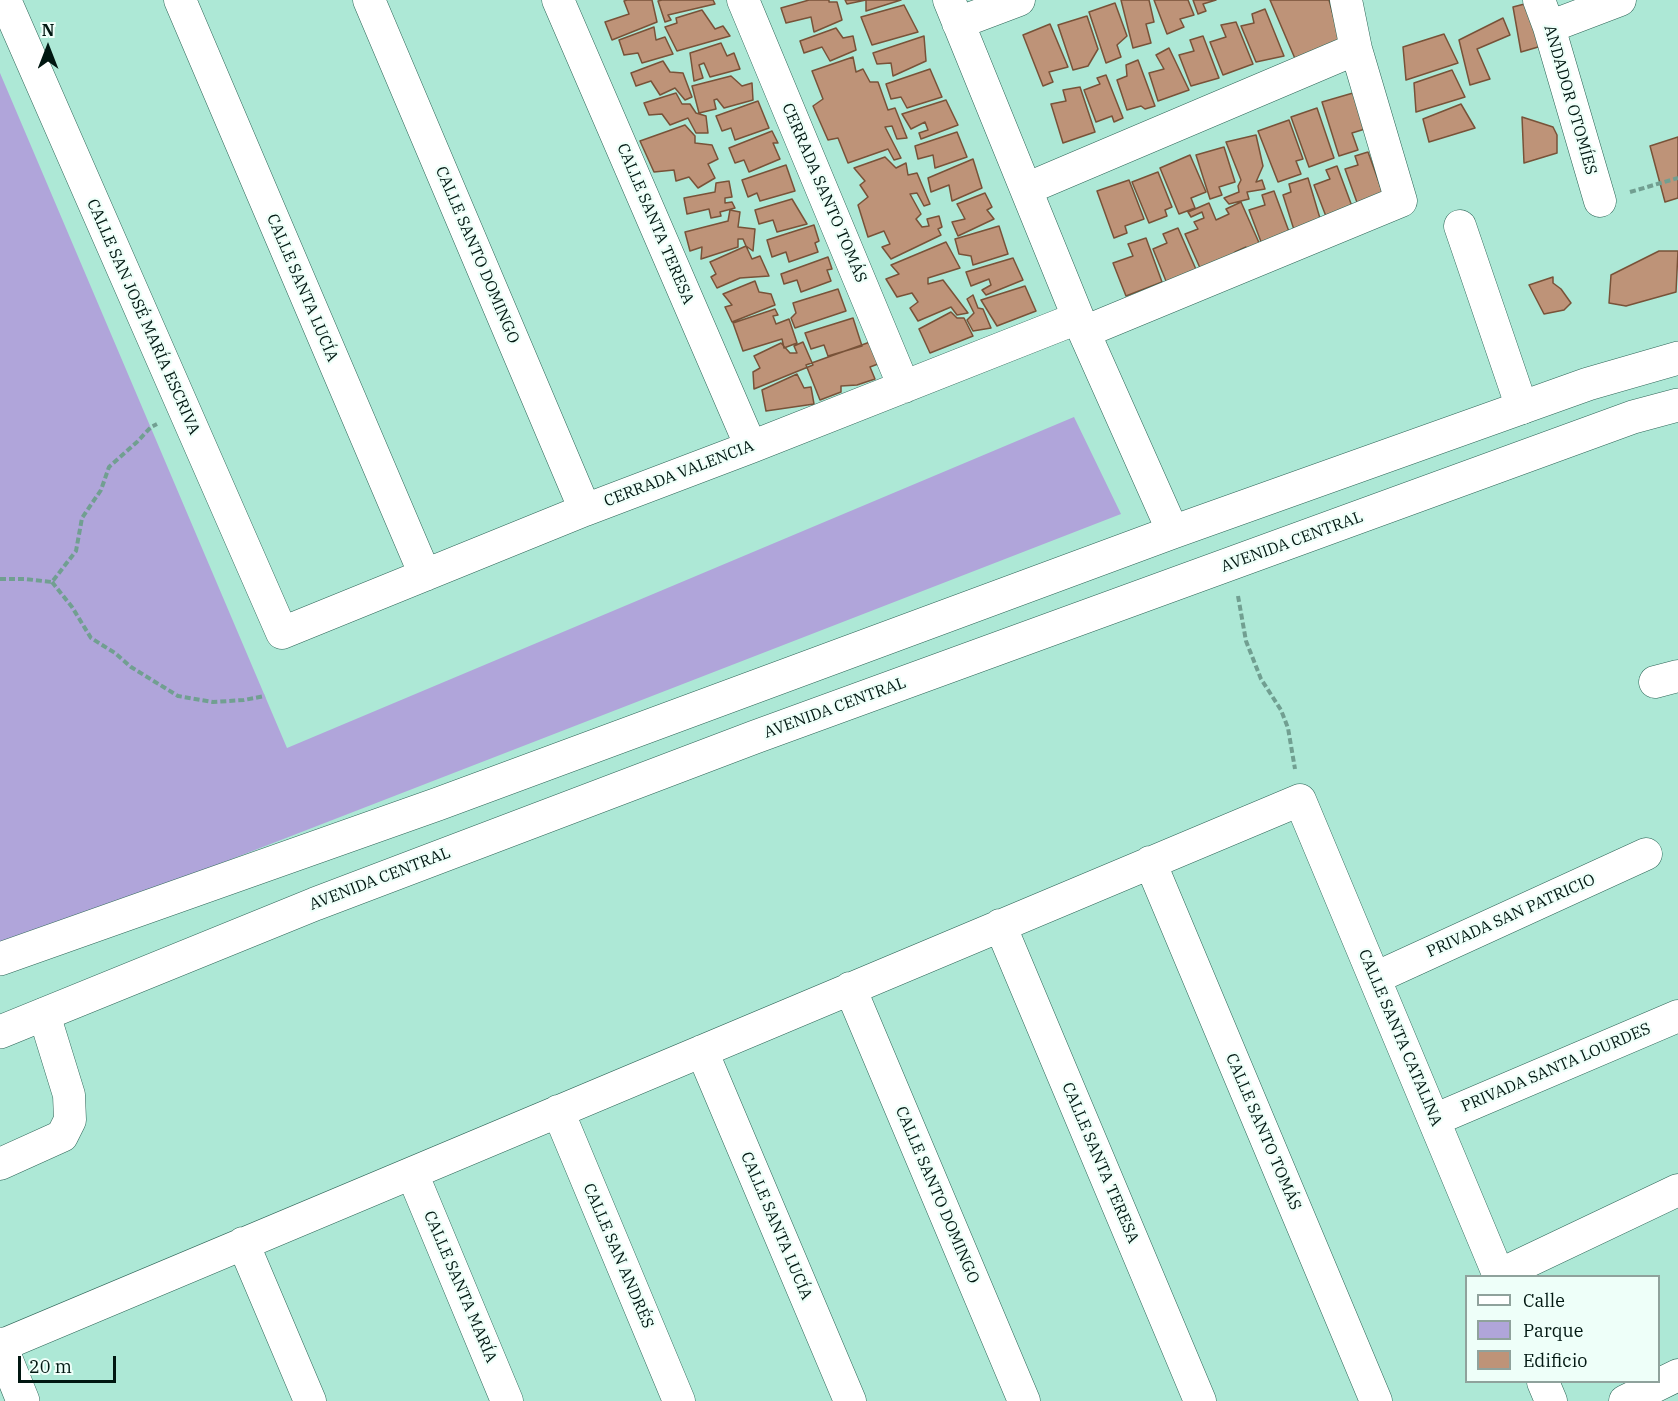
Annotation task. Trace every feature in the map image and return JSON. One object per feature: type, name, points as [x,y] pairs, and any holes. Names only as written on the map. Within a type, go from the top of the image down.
[{"type":"main road","points":[[0,959],[438,804],[1173,532],[1588,384],[1678,358]]},
{"type":"main road","name":"AVENIDA CENTRAL","points":[[0,1032],[348,891],[755,737],[1633,417],[1678,405]]},
{"type":"main road","points":[[0,1345],[23,1401]]},
{"type":"street","name":"CALLE SAN JOSÉ MARÍA ESCRIVA","points":[[5,0],[282,633]]},
{"type":"street","name":"CALLE SANTA LUCÍA","points":[[180,0],[425,575]]},
{"type":"street","name":"CALLE SANTO DOMINGO","points":[[369,0],[585,510]]},
{"type":"street","name":"CALLE SANTA TERESA","points":[[558,0],[751,447]]},
{"type":"street","name":"CERRADA SANTO TOMÁS","points":[[743,0],[904,387]]},
{"type":"street","points":[[1019,0],[953,12],[1081,325],[1173,532]]},
{"type":"street","points":[[1026,189],[1356,49],[1346,0]]},
{"type":"street","points":[[1544,13],[1620,0]]},
{"type":"street","name":"ANDADOR OTOMÍES","points":[[1544,13],[1600,201]]},
{"type":"street","name":"CERRADA VALENCIA","points":[[282,633],[585,510],[904,387],[1081,325],[1401,201],[1356,49]]},
{"type":"street","points":[[1460,226],[1522,408]]},
{"type":"street","points":[[0,1345],[1300,800]]},
{"type":"street","name":"CALLE SANTA CATALINA","points":[[1300,800],[1499,1275]]},
{"type":"street","name":"PRIVADA SAN PATRICIO","points":[[1375,978],[1647,854]]},
{"type":"street","name":"CALLE SANTO TOMÁS","points":[[1150,862],[1376,1401]]},
{"type":"street","name":"CALLE SANTA TERESA","points":[[1000,925],[1200,1401]]},
{"type":"street","name":"CALLE SANTO DOMINGO","points":[[850,988],[1024,1401]]},
{"type":"street","points":[[0,1164],[62,1136],[70,1120],[69,1095],[44,1014]]},
{"type":"street","name":"PRIVADA SANTA LOURDES","points":[[1434,1120],[1678,1016]]},
{"type":"street","name":"CALLE SANTA LUCÍA","points":[[702,1051],[850,1401]]},
{"type":"street","name":"CALLE SAN ANDRÉS","points":[[558,1111],[679,1401]]},
{"type":"street","name":"CALLE SANTA MARÍA","points":[[412,1173],[507,1401]]},
{"type":"street","points":[[1501,1275],[1678,1190]]},
{"type":"street","points":[[243,1243],[310,1401]]},
{"type":"street","points":[[1625,1401],[1678,1375]]},
{"type":"street","points":[[1543,1383],[1551,1401]]},
{"type":"path","points":[[1600,201],[1678,178]]},
{"type":"path","points":[[51,582],[76,551],[82,518],[100,490],[109,467],[151,427],[184,410]]},
{"type":"path","points":[[1234,563],[1246,641],[1260,679],[1281,710],[1288,728],[1300,800]]},
{"type":"path","points":[[0,579],[51,582],[72,607],[91,638],[115,653],[131,668],[178,696],[213,702],[265,696]]},
{"type":"green space","points":[[0,73],[287,748],[1074,417],[1121,514],[0,949]]},
{"type":"building","points":[[652,0],[657,22],[612,40],[605,22],[629,14],[624,1]]},
{"type":"building","points":[[713,0],[715,4],[668,15],[671,20],[665,22],[658,1]]},
{"type":"building","points":[[809,0],[837,2],[842,20],[814,32],[811,17],[786,23],[781,8]]},
{"type":"building","points":[[845,0],[866,0],[847,4]]},
{"type":"building","points":[[866,0],[901,0],[866,11]]},
{"type":"building","points":[[1121,0],[1149,0],[1154,22],[1146,24],[1151,43],[1133,48]]},
{"type":"building","points":[[1154,0],[1188,0],[1194,15],[1180,19],[1184,27],[1167,34]]},
{"type":"building","points":[[1193,0],[1216,0],[1203,4],[1206,11],[1198,14]]},
{"type":"building","points":[[1270,0],[1329,0],[1342,47],[1299,68]]},
{"type":"building","points":[[1532,2],[1545,45],[1521,52],[1513,7]]},
{"type":"building","points":[[1115,3],[1127,36],[1117,45],[1121,57],[1106,63],[1089,12]]},
{"type":"building","points":[[904,5],[918,32],[872,45],[861,17]]},
{"type":"building","points":[[1265,9],[1284,56],[1256,62],[1241,26],[1254,23],[1252,14]]},
{"type":"building","points":[[702,10],[715,29],[723,26],[730,36],[677,51],[665,27],[677,23],[676,18]]},
{"type":"building","points":[[1087,16],[1098,49],[1088,66],[1073,70],[1058,25]]},
{"type":"building","points":[[1503,18],[1510,35],[1477,49],[1490,79],[1470,85],[1459,40]]},
{"type":"building","points":[[1236,22],[1253,64],[1223,75],[1210,42],[1226,37],[1221,25]]},
{"type":"building","points":[[1050,24],[1068,67],[1049,72],[1053,82],[1043,86],[1023,35]]},
{"type":"building","points":[[654,27],[656,40],[665,37],[673,54],[642,63],[638,53],[624,55],[619,40]]},
{"type":"building","points":[[836,28],[843,38],[853,36],[856,50],[830,61],[822,47],[804,53],[800,41]]},
{"type":"building","points":[[1444,34],[1458,63],[1406,80],[1403,47]]},
{"type":"building","points":[[924,36],[926,61],[893,76],[891,63],[877,64],[873,53]]},
{"type":"building","points":[[1203,36],[1219,78],[1191,86],[1179,55],[1194,51],[1190,40]]},
{"type":"building","points":[[721,43],[727,56],[734,53],[740,69],[710,77],[704,63],[699,65],[703,78],[694,81],[690,53]]},
{"type":"building","points":[[1169,48],[1189,90],[1158,101],[1149,73],[1164,69],[1156,55]]},
{"type":"building","points":[[853,57],[856,72],[863,69],[870,82],[878,82],[888,110],[895,108],[907,138],[897,139],[892,126],[885,127],[901,158],[894,160],[888,149],[848,163],[838,138],[828,140],[813,106],[823,99],[812,71]]},
{"type":"building","points":[[1138,60],[1155,106],[1145,109],[1141,106],[1127,110],[1117,80],[1127,76],[1126,65]]},
{"type":"building","points":[[663,61],[670,72],[683,73],[692,97],[685,100],[675,88],[660,95],[651,81],[636,86],[631,73]]},
{"type":"building","points":[[930,69],[942,97],[907,108],[901,97],[891,99],[886,84]]},
{"type":"building","points":[[1452,70],[1465,97],[1416,112],[1414,83]]},
{"type":"building","points":[[1106,75],[1123,118],[1114,122],[1112,116],[1096,122],[1084,90],[1100,84],[1097,78]]},
{"type":"building","points":[[731,76],[742,86],[752,83],[753,100],[724,108],[717,99],[714,100],[716,109],[699,113],[692,86]]},
{"type":"building","points":[[1080,87],[1095,132],[1063,143],[1051,104],[1066,101],[1063,90]]},
{"type":"building","points":[[676,93],[682,104],[690,104],[696,113],[706,116],[708,133],[696,133],[688,118],[670,125],[662,114],[649,115],[644,103]]},
{"type":"building","points":[[1353,93],[1365,129],[1352,133],[1358,150],[1339,156],[1322,102]]},
{"type":"building","points":[[946,100],[958,125],[921,139],[919,133],[928,130],[925,122],[911,129],[902,114]]},
{"type":"building","points":[[758,101],[769,128],[735,140],[731,128],[722,131],[716,116]]},
{"type":"building","points":[[1461,104],[1475,128],[1429,142],[1423,119]]},
{"type":"building","points":[[1317,108],[1334,158],[1309,167],[1291,117]]},
{"type":"building","points":[[1522,117],[1553,127],[1557,135],[1557,153],[1524,163]]},
{"type":"building","points":[[1289,120],[1303,159],[1296,161],[1301,174],[1278,182],[1258,131]]},
{"type":"building","points":[[685,125],[695,136],[695,143],[712,145],[718,159],[708,164],[715,178],[698,188],[689,177],[676,181],[674,170],[654,172],[640,141]]},
{"type":"building","points":[[772,131],[778,143],[773,143],[780,159],[749,172],[744,160],[735,163],[729,148]]},
{"type":"building","points":[[957,132],[967,157],[935,168],[933,155],[918,159],[915,146]]},
{"type":"building","points":[[1256,135],[1263,166],[1256,182],[1262,180],[1265,189],[1247,192],[1249,199],[1229,204],[1224,198],[1239,192],[1238,186],[1241,180],[1226,142]]},
{"type":"building","points":[[1678,137],[1678,198],[1665,202],[1650,146]]},
{"type":"building","points":[[1224,147],[1235,182],[1219,187],[1222,195],[1210,199],[1196,155]]},
{"type":"building","points":[[1368,152],[1385,199],[1359,208],[1345,169],[1358,165],[1355,156]]},
{"type":"building","points":[[1190,155],[1206,192],[1191,198],[1195,208],[1179,214],[1160,168]]},
{"type":"building","points":[[885,157],[896,168],[906,163],[908,175],[917,173],[930,204],[924,206],[917,193],[910,194],[921,214],[916,219],[922,227],[929,226],[927,219],[939,216],[942,227],[938,229],[941,235],[891,259],[882,247],[890,244],[884,231],[868,237],[858,205],[868,197],[860,185],[865,181],[854,168]]},
{"type":"building","points":[[973,159],[982,188],[952,201],[949,185],[931,192],[928,178]]},
{"type":"building","points":[[786,165],[795,191],[760,201],[757,193],[748,197],[742,180]]},
{"type":"building","points":[[1337,166],[1353,209],[1327,219],[1314,185],[1330,179],[1326,170]]},
{"type":"building","points":[[1158,172],[1172,207],[1165,210],[1167,216],[1149,223],[1132,182]]},
{"type":"building","points":[[1308,178],[1322,225],[1295,233],[1283,195],[1291,192],[1289,184]]},
{"type":"building","points":[[1129,180],[1144,219],[1125,226],[1127,233],[1114,238],[1097,191]]},
{"type":"building","points":[[729,181],[732,197],[725,198],[725,203],[732,202],[735,208],[720,212],[721,216],[711,218],[709,209],[687,214],[684,198],[715,192],[716,183]]},
{"type":"building","points":[[1274,191],[1291,237],[1263,247],[1249,210],[1265,205],[1262,195]]},
{"type":"building","points":[[985,193],[992,207],[987,210],[994,219],[958,236],[952,222],[965,219],[957,204]]},
{"type":"building","points":[[792,199],[807,224],[777,232],[773,220],[759,224],[755,210]]},
{"type":"building","points":[[1241,202],[1260,245],[1248,251],[1246,247],[1235,252],[1239,262],[1204,277],[1185,234],[1198,229],[1194,222],[1204,218],[1202,212],[1191,217],[1188,212],[1209,203],[1216,220],[1229,214],[1226,209]]},
{"type":"building","points":[[730,210],[740,212],[738,227],[755,229],[753,251],[746,246],[743,239],[738,239],[738,247],[701,259],[702,247],[690,251],[685,232],[728,221]]},
{"type":"building","points":[[814,225],[819,241],[815,243],[818,252],[789,262],[786,252],[772,257],[767,240]]},
{"type":"building","points":[[999,226],[1008,254],[973,265],[971,256],[959,254],[955,239]]},
{"type":"building","points":[[1178,228],[1198,274],[1168,286],[1153,249],[1167,243],[1163,234]]},
{"type":"building","points":[[1146,238],[1162,282],[1126,296],[1113,263],[1133,256],[1128,244]]},
{"type":"building","points":[[946,242],[960,268],[928,278],[928,284],[943,280],[968,313],[957,315],[951,307],[918,321],[910,308],[918,302],[912,293],[897,297],[886,279],[899,274],[891,265]]},
{"type":"building","points":[[746,246],[752,259],[760,256],[769,276],[740,278],[717,288],[711,277],[716,274],[710,262]]},
{"type":"building","points":[[1659,251],[1678,251],[1676,292],[1626,306],[1609,303],[1611,275]]},
{"type":"building","points":[[828,257],[832,269],[827,270],[831,281],[801,292],[797,280],[784,284],[781,274]]},
{"type":"building","points":[[1013,258],[1023,280],[986,295],[982,290],[991,285],[989,279],[971,286],[966,272]]},
{"type":"building","points":[[1553,277],[1553,283],[1561,289],[1571,303],[1564,310],[1544,314],[1529,285]]},
{"type":"building","points":[[755,281],[759,292],[771,294],[775,305],[732,322],[725,307],[732,305],[723,294]]},
{"type":"building","points":[[1025,286],[1036,311],[997,326],[981,300]]},
{"type":"building","points":[[838,289],[846,311],[795,328],[791,318],[796,313],[793,303]]},
{"type":"building","points":[[973,295],[978,308],[983,309],[991,328],[973,331],[967,320],[974,313],[967,299]]},
{"type":"building","points":[[775,309],[778,315],[773,316],[776,324],[789,319],[797,343],[784,348],[782,339],[743,351],[733,323]]},
{"type":"building","points":[[951,312],[957,318],[964,318],[973,336],[930,353],[919,329]]},
{"type":"building","points":[[853,318],[862,346],[828,356],[824,345],[811,349],[805,333]]},
{"type":"building","points":[[803,342],[813,365],[754,389],[753,372],[760,368],[754,356],[781,343],[790,353],[797,353],[794,346]]},
{"type":"building","points":[[870,342],[878,364],[870,367],[875,379],[857,385],[841,386],[841,392],[820,400],[806,365]]},
{"type":"building","points":[[797,374],[804,388],[811,387],[814,404],[766,411],[762,390]]}]
